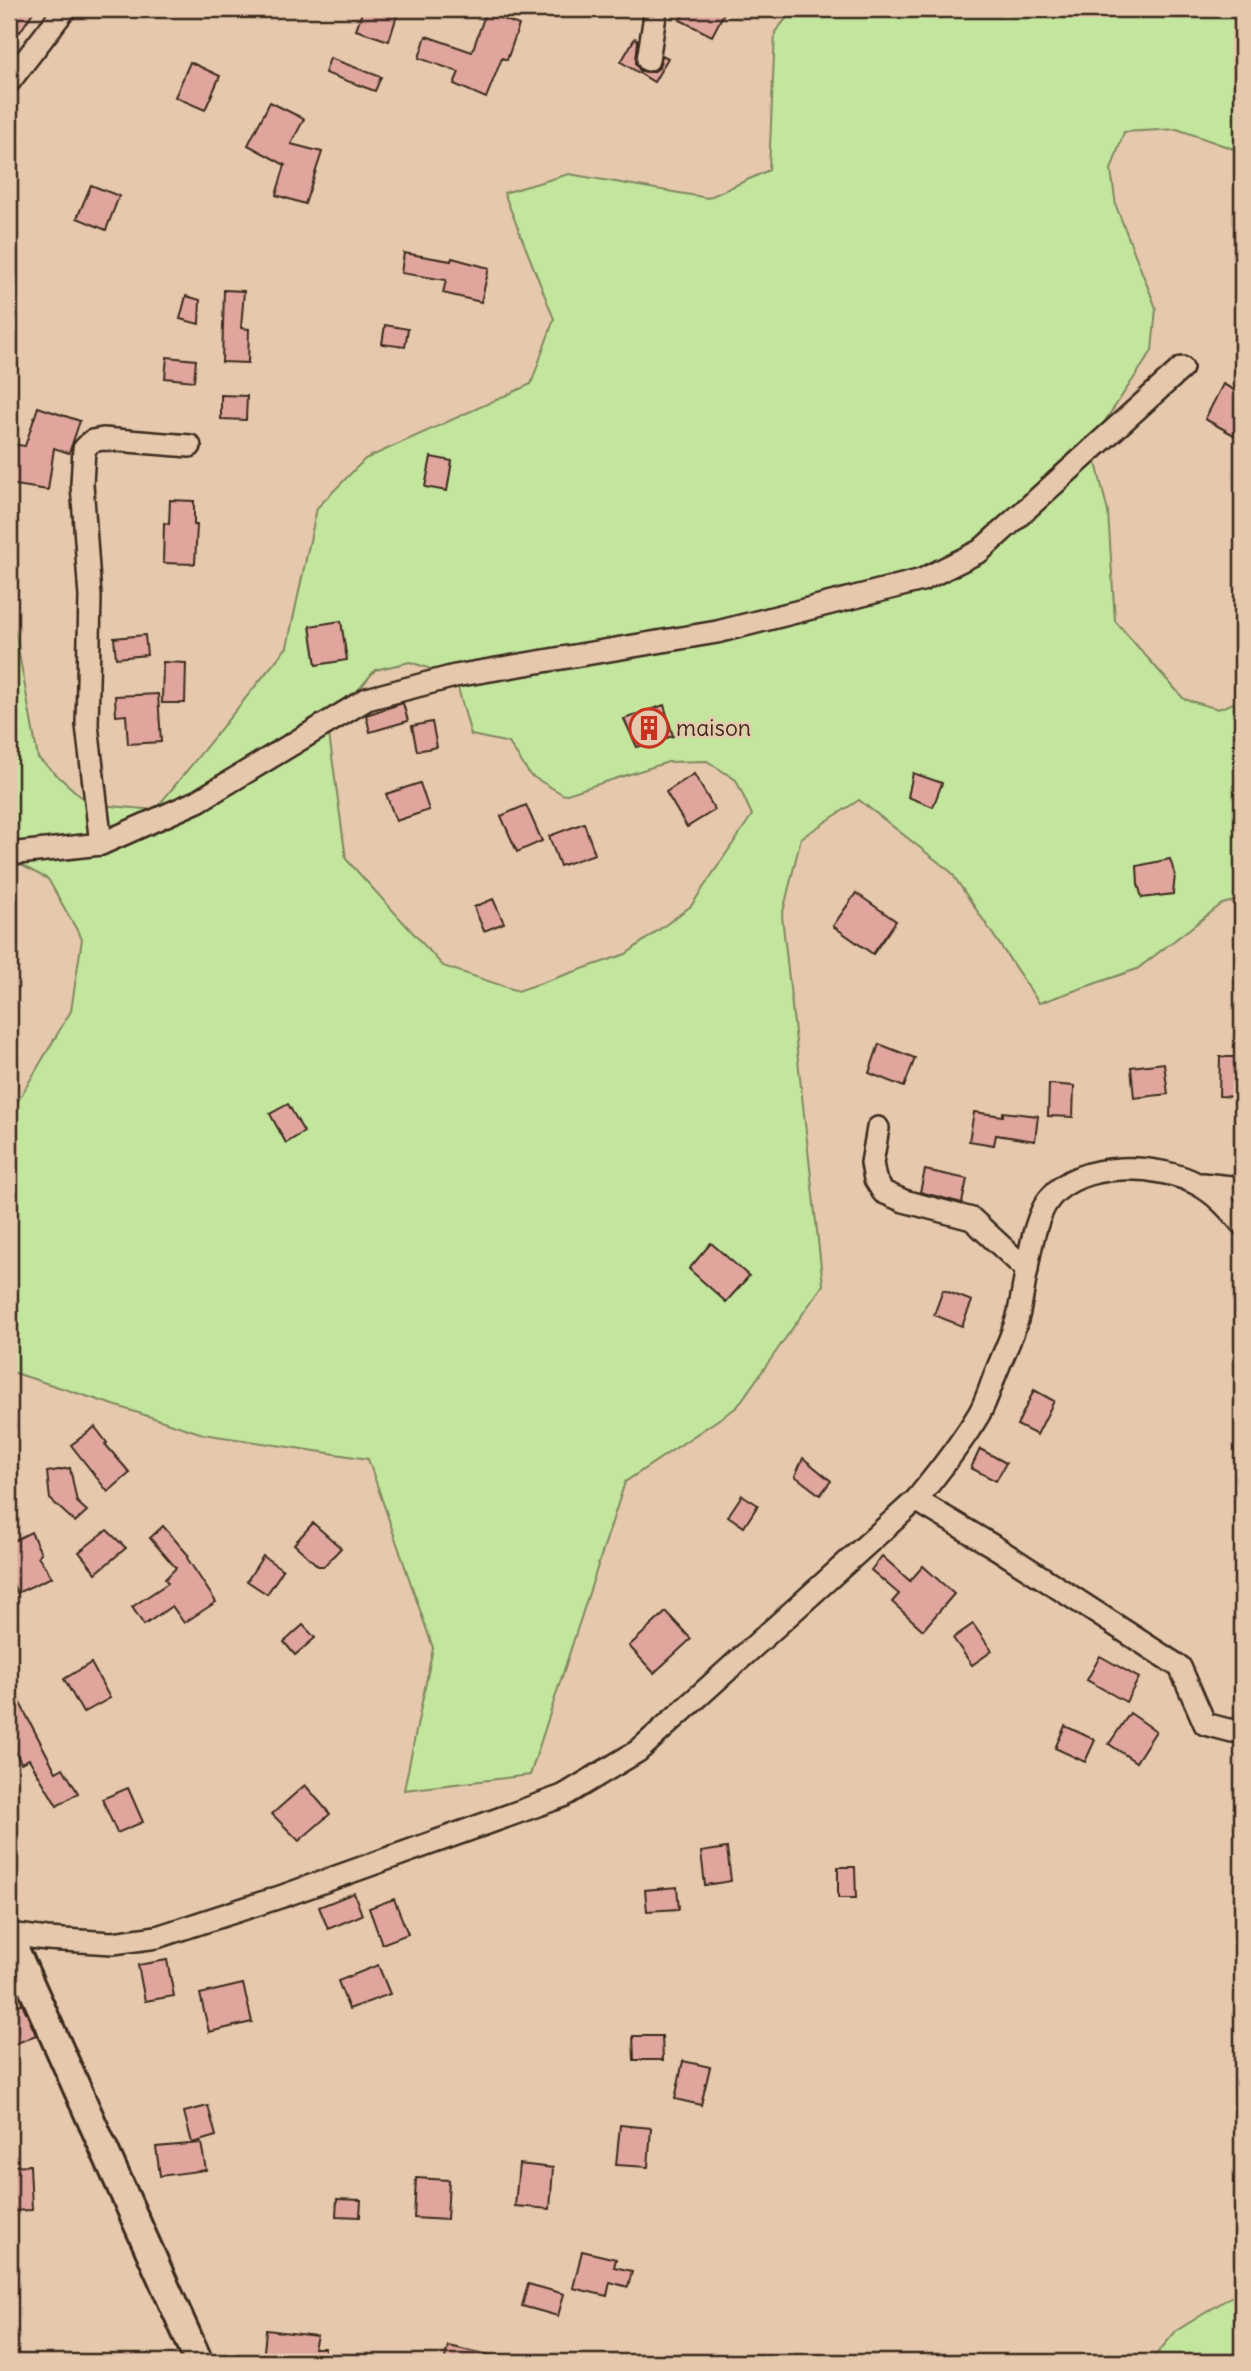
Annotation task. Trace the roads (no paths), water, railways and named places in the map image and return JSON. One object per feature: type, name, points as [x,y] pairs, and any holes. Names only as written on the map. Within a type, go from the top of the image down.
[{"type":"street","points":[[9,82],[65,9]]},
{"type":"street","points":[[648,60],[656,9]]},
{"type":"street","points":[[9,855],[101,844],[198,801],[367,699],[455,677],[717,632],[922,580],[980,551],[1182,368]]},
{"type":"street","points":[[101,844],[87,725],[90,597],[82,484],[84,449],[92,441],[103,439],[191,446]]},
{"type":"street","points":[[878,1128],[872,1163],[875,1179],[883,1192],[904,1201],[972,1219],[1027,1270]]},
{"type":"street","points":[[199,2362],[9,1935],[113,1943],[157,1937],[283,1896],[563,1797],[638,1751],[916,1500],[943,1467],[981,1412],[1017,1320],[1038,1222],[1049,1198],[1069,1182],[1092,1172],[1128,1168],[1161,1171],[1196,1183],[1216,1195],[1242,1223]]},
{"type":"street","points":[[1196,1183],[1242,1188]]},
{"type":"street","points":[[916,1500],[998,1549],[1180,1667],[1205,1724],[1232,1731],[1242,1727]]},
{"type":"waterway","points":[[1236,2362],[1242,2353]]},
{"type":"place","name":"maison","points":[[649,728]]}]
